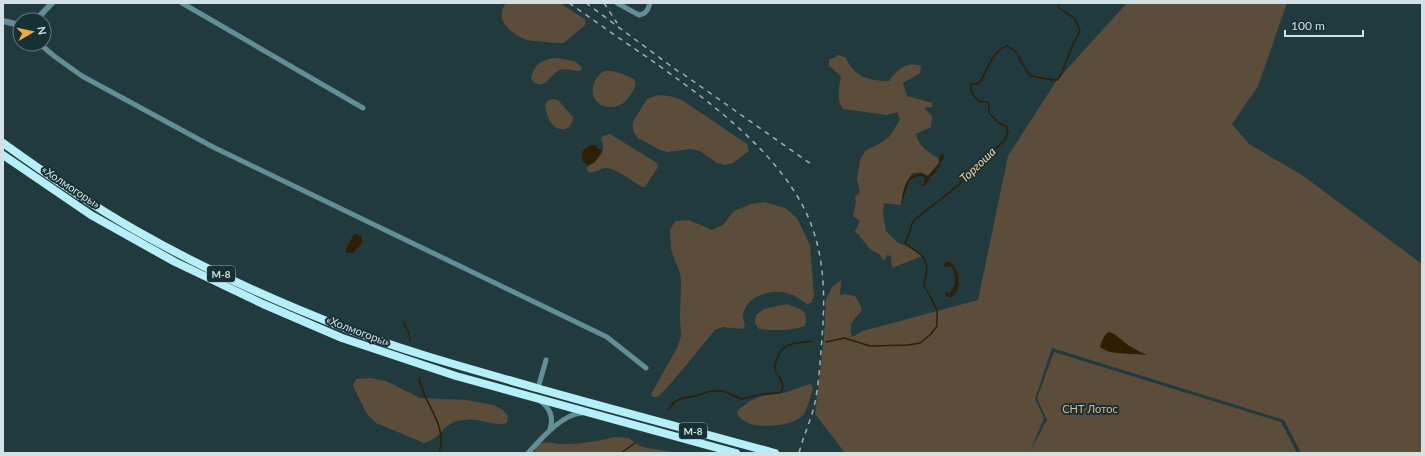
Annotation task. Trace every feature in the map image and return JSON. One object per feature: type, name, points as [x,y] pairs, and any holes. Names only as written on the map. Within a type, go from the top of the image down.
[{"type":"highway","name":"«Холмогоры»","points":[[3,143],[97,206],[136,230],[223,275],[306,312],[384,342],[422,355],[538,388]]},
{"type":"highway","name":"«Холмогоры»","points":[[3,155],[91,215],[175,262],[263,304],[342,338],[456,376],[736,453]]},
{"type":"highway","name":"М-8","points":[[538,388],[775,453]]},
{"type":"street","points":[[44,12],[52,3]]},
{"type":"street","points":[[182,3],[363,108]]},
{"type":"street","points":[[617,3],[638,15],[644,14],[648,10],[650,3]]},
{"type":"street","points":[[49,52],[82,76],[213,147],[606,337],[646,368]]},
{"type":"street","points":[[538,388],[546,360]]},
{"type":"street","points":[[536,398],[544,404],[552,416],[553,422],[550,430]]},
{"type":"street","points":[[528,453],[550,430],[572,415],[589,413]]},
{"type":"green space","points":[[506,3],[560,3],[586,20],[585,25],[564,43],[524,39],[512,32],[503,20],[502,11]]},
{"type":"green space","name":"СНТ Лотос","points":[[1127,3],[1287,3],[1258,86],[1232,124],[1249,144],[1302,175],[1422,264],[1422,453],[1301,453],[1284,420],[1052,348],[1035,399],[1044,418],[1030,451],[1047,420],[1037,398],[1054,352],[1281,422],[1297,453],[845,453],[815,414],[824,337],[826,299],[832,287],[841,280],[840,295],[846,294],[855,296],[859,302],[862,310],[851,324],[852,337],[863,331],[978,300],[1008,156],[1057,80]]},
{"type":"green space","points":[[839,55],[846,58],[853,70],[858,74],[875,80],[889,81],[899,70],[907,65],[921,66],[920,73],[903,83],[907,96],[933,103],[932,107],[924,108],[932,116],[931,127],[916,134],[921,145],[938,158],[939,163],[928,176],[921,172],[912,173],[906,183],[901,205],[884,203],[883,214],[886,231],[898,243],[909,247],[922,256],[892,268],[891,256],[887,255],[884,261],[879,254],[871,250],[855,231],[860,221],[853,216],[856,202],[855,196],[860,192],[857,179],[860,160],[865,151],[881,143],[890,136],[900,120],[897,112],[887,115],[843,109],[839,101],[841,76],[829,66],[829,60]]},
{"type":"green space","points":[[557,58],[574,61],[581,66],[582,69],[580,71],[565,69],[560,70],[543,84],[535,83],[531,79],[534,70],[540,63]]},
{"type":"green space","points":[[604,71],[620,73],[635,80],[633,91],[627,100],[622,104],[606,107],[597,102],[594,98],[593,86],[597,77]]},
{"type":"green space","points":[[658,95],[669,96],[682,100],[747,144],[749,151],[733,163],[725,165],[717,163],[700,151],[691,149],[667,152],[660,150],[638,138],[633,131],[633,122],[647,99]]},
{"type":"green space","points":[[552,99],[558,100],[573,117],[573,121],[569,127],[560,129],[556,128],[551,123],[545,105],[547,101]]},
{"type":"green space","points":[[610,134],[657,163],[658,167],[645,187],[642,187],[614,170],[604,168],[593,172],[588,172],[587,167],[602,153],[603,147],[601,137]]},
{"type":"green space","points":[[764,202],[785,208],[797,218],[810,245],[814,296],[811,303],[807,304],[784,292],[770,292],[751,300],[743,313],[745,326],[743,329],[723,327],[715,330],[673,381],[658,397],[653,397],[651,394],[677,348],[681,336],[681,280],[679,269],[671,249],[670,230],[675,221],[689,220],[712,230],[723,225],[734,211],[751,204]]},
{"type":"green space","points":[[787,304],[800,309],[805,313],[805,326],[782,330],[759,329],[755,323],[756,315],[764,309]]},
{"type":"green space","points":[[371,378],[386,381],[420,398],[467,400],[493,405],[503,410],[508,416],[507,423],[496,424],[470,419],[453,422],[433,439],[424,443],[376,423],[367,414],[353,386],[356,379]]},
{"type":"green space","points":[[810,384],[812,385],[813,389],[807,408],[803,415],[795,421],[777,425],[758,425],[749,423],[737,414],[738,410],[750,401],[762,396],[784,393]]},
{"type":"green space","points":[[615,437],[629,438],[643,447],[678,453],[535,453],[536,447],[541,443],[578,443]]},
{"type":"shaded area","points":[[592,145],[595,145],[602,151],[594,163],[588,165],[583,162],[582,152]]},
{"type":"shaded area","points":[[944,154],[944,157],[935,173],[930,177],[925,186],[918,186],[924,184],[925,178],[921,176],[917,176],[909,181],[901,205],[905,186],[911,177],[916,174],[928,176],[939,163],[940,156]]},
{"type":"shaded area","points":[[354,234],[362,237],[362,243],[353,253],[346,253],[346,249]]},
{"type":"shaded area","points":[[946,262],[950,262],[956,270],[959,280],[957,290],[951,297],[946,296],[945,291],[949,294],[952,291],[955,285],[955,276],[953,268],[949,266],[943,267]]},
{"type":"shaded area","points":[[1109,332],[1131,347],[1147,355],[1110,352],[1100,347],[1104,336]]},
{"type":"waterway","name":"Торгоша","points":[[826,342],[844,338],[870,346],[908,345],[920,343],[931,334],[937,326],[937,310],[924,285],[927,269],[926,262],[921,255],[905,243],[912,223],[955,188],[1005,140],[1008,131],[1006,126],[999,123],[989,113],[988,103],[980,102],[972,94],[971,89],[971,84],[977,84],[980,82],[994,56],[1002,48],[1007,46],[1013,50],[1031,76],[1057,80],[1061,75],[1072,46],[1080,31],[1075,19],[1058,7],[1059,3]]},
{"type":"waterway","points":[[404,323],[409,333],[410,341]]},
{"type":"waterway","name":"Торгоша","points":[[668,410],[674,402],[682,398],[696,396],[710,391],[723,391],[741,399],[762,394],[779,393],[783,388],[781,380],[775,371],[779,353],[782,349],[791,344],[812,341]]},
{"type":"waterway","points":[[419,378],[438,423],[441,442],[439,453]]},
{"type":"waterway","name":"Торгоша","points":[[621,453],[635,443]]},
{"type":"waterway","name":"Торгоша","points":[[515,453],[521,453]]},
{"type":"railway","points":[[569,3],[697,93],[720,112],[764,153],[783,175],[799,199],[816,238],[824,295],[817,390],[811,418],[799,453]]},
{"type":"railway","points":[[586,3],[679,72]]},
{"type":"railway","points":[[604,3],[617,23]]},
{"type":"railway","points":[[683,74],[811,164]]}]
